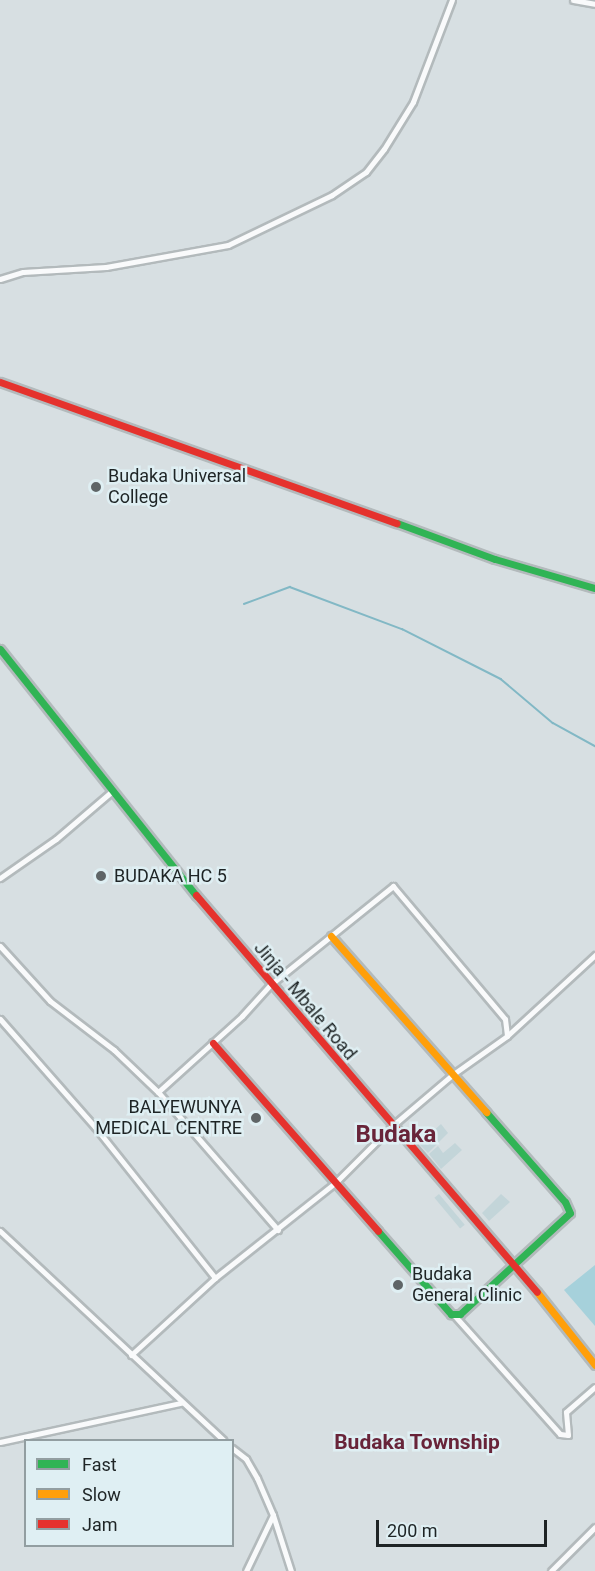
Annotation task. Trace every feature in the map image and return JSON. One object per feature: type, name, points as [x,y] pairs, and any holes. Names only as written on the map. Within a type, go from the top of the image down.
[{"type":"street","points":[[0,279],[22,272],[106,267],[228,245],[332,195],[366,172],[384,149],[417,94],[452,0]]},
{"type":"street","points":[[573,0],[595,4]]},
{"type":"street","points":[[0,382],[188,446],[495,559],[595,588]]},
{"type":"street","name":"Jinja - Mbale Road","points":[[0,649],[111,792],[270,985],[514,1262],[595,1365]]},
{"type":"street","points":[[0,878],[56,838],[111,792]]},
{"type":"street","points":[[158,1092],[213,1043],[270,985],[393,886],[505,1019],[507,1036]]},
{"type":"street","points":[[331,936],[542,1174],[570,1213],[454,1316]]},
{"type":"street","points":[[0,946],[50,1001],[114,1050],[158,1092],[278,1230]]},
{"type":"street","points":[[131,1355],[215,1278],[335,1183],[392,1126],[452,1075],[507,1036],[595,955]]},
{"type":"street","points":[[0,1019],[95,1127],[215,1278]]},
{"type":"street","points":[[213,1043],[560,1434],[568,1435],[566,1412],[595,1387]]},
{"type":"street","points":[[0,1231],[222,1439]]},
{"type":"street","points":[[0,1442],[181,1403]]},
{"type":"street","points":[[234,1450],[246,1459],[258,1478],[291,1571]]},
{"type":"street","points":[[246,1571],[273,1515]]},
{"type":"street","points":[[551,1571],[595,1527]]},
{"type":"shaded area","points":[[441,1124],[448,1133],[428,1153],[419,1144]]},
{"type":"shaded area","points":[[455,1143],[462,1150],[441,1169],[429,1154],[438,1146],[443,1153]]},
{"type":"shaded area","points":[[439,1194],[465,1225],[460,1228],[434,1198]]},
{"type":"shaded area","points":[[501,1194],[510,1202],[489,1221],[482,1213]]},
{"type":"shaded area","points":[[595,1265],[595,1326],[564,1290]]},
{"type":"waterway","points":[[244,604],[290,587],[402,629],[501,679],[553,723],[595,746]]},
{"type":"traffic: fast","points":[[397,523],[495,559],[595,588]]},
{"type":"traffic: fast","points":[[0,649],[196,895]]},
{"type":"traffic: fast","points":[[378,1231],[451,1314],[460,1314],[570,1213],[565,1202],[486,1112]]},
{"type":"traffic: slow","points":[[331,936],[486,1112]]},
{"type":"traffic: slow","points":[[537,1292],[595,1365]]},
{"type":"traffic: jam","points":[[0,382],[397,523]]},
{"type":"traffic: jam","points":[[196,895],[537,1292]]},
{"type":"traffic: jam","points":[[213,1043],[378,1231]]},
{"type":"place","name":"Budaka Universal College","points":[[96,487]]},
{"type":"place","name":"BUDAKA HC 5","points":[[101,876]]},
{"type":"place","name":"BALYEWUNYA MEDICAL CENTRE","points":[[256,1118]]},
{"type":"place","name":"Budaka General Clinic","points":[[398,1285]]},
{"type":"district","name":"Budaka","points":[[396,1135]]},
{"type":"district","name":"Budaka Township","points":[[417,1442]]}]
